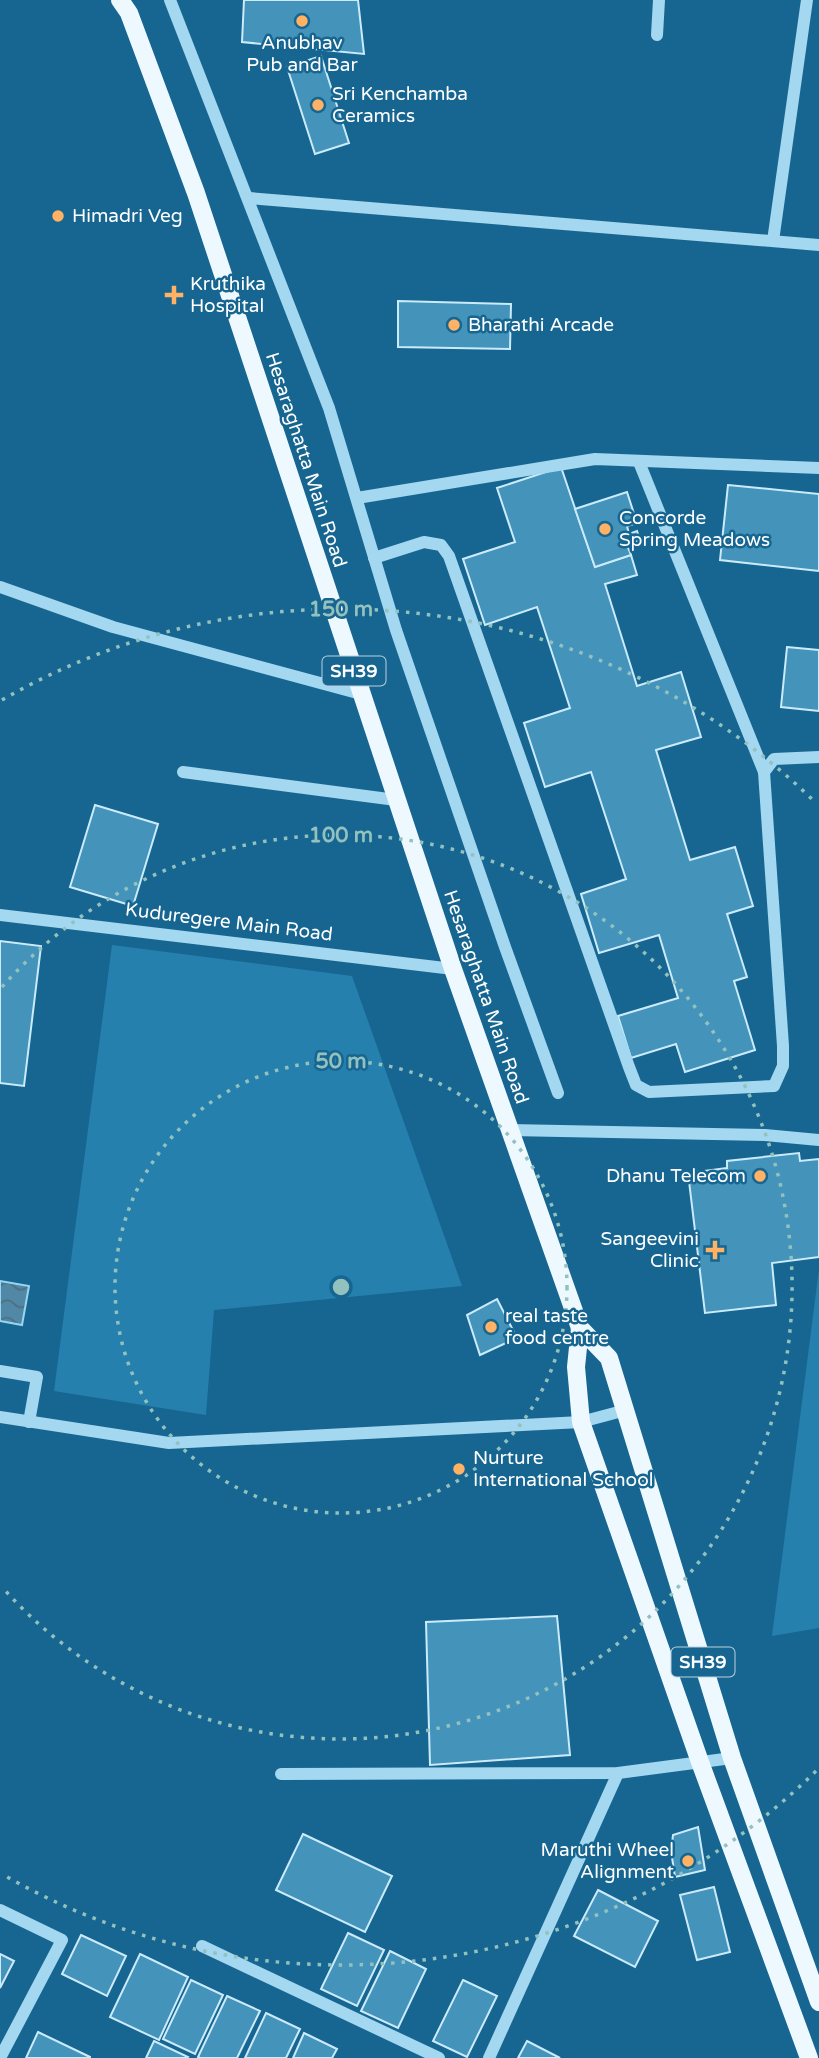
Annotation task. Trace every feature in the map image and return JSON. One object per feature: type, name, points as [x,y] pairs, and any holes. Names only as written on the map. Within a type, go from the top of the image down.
[{"type":"main road","name":"Hesaraghatta Main Road","points":[[125,4],[196,194],[453,969],[580,1328],[609,1357],[732,1758],[819,2002]]},
{"type":"main road","points":[[580,1328],[576,1367],[581,1422],[699,1762],[809,2058]]},
{"type":"street","points":[[170,0],[330,408],[396,630],[558,1093]]},
{"type":"street","points":[[657,34],[660,0]]},
{"type":"street","points":[[772,241],[807,0]]},
{"type":"street","points":[[249,198],[819,245]]},
{"type":"street","points":[[356,498],[595,459],[819,468]]},
{"type":"street","points":[[374,558],[424,542],[441,545],[449,556],[636,1085],[649,1092],[774,1086],[783,1066],[764,772],[639,462]]},
{"type":"street","points":[[0,587],[113,626],[361,694]]},
{"type":"street","points":[[764,772],[774,759],[819,757]]},
{"type":"street","points":[[183,772],[396,800]]},
{"type":"street","name":"Kuduregere Main Road","points":[[0,915],[453,969]]},
{"type":"street","points":[[510,1130],[765,1135],[819,1140]]},
{"type":"street","points":[[0,1371],[37,1377],[29,1422]]},
{"type":"street","points":[[0,1417],[169,1443],[581,1422],[626,1410]]},
{"type":"street","points":[[281,1774],[618,1773],[732,1758]]},
{"type":"street","points":[[489,2058],[618,1773]]},
{"type":"street","points":[[0,1910],[62,1940],[0,2058]]},
{"type":"street","points":[[202,1946],[439,2058]]},
{"type":"shaded area","points":[[112,945],[352,976],[462,1286],[214,1310],[206,1415],[54,1391]]},
{"type":"shaded area","points":[[819,1269],[819,1628],[772,1636]]},
{"type":"water","points":[[0,1281],[29,1286],[22,1325],[0,1321]]},
{"type":"building","name":"Anubhav Pub and Bar","points":[[244,0],[358,0],[364,54],[242,42]]},
{"type":"building","name":"Sri Kenchamba Ceramics","points":[[321,56],[349,143],[315,154],[287,67]]},
{"type":"building","name":"Bharathi Arcade","points":[[398,301],[511,304],[510,349],[398,347]]},
{"type":"building","points":[[561,467],[595,567],[631,555],[637,575],[605,584],[637,686],[681,672],[701,737],[656,750],[690,860],[735,847],[753,906],[727,914],[747,977],[734,981],[755,1050],[685,1072],[676,1044],[631,1058],[618,1016],[678,998],[659,935],[599,953],[581,894],[626,879],[591,772],[545,787],[524,723],[570,708],[537,607],[485,625],[463,559],[515,542],[497,488]]},
{"type":"building","points":[[728,485],[819,494],[819,571],[720,560]]},
{"type":"building","name":"Concorde Spring Meadows","points":[[627,492],[637,523],[627,526],[629,534],[637,531],[640,540],[627,545],[631,555],[595,567],[575,509]]},
{"type":"building","points":[[787,647],[819,650],[819,711],[781,707]]},
{"type":"building","points":[[95,805],[158,824],[133,906],[70,887]]},
{"type":"building","points":[[0,941],[41,946],[24,1086],[0,1083]]},
{"type":"building","points":[[799,1153],[800,1161],[819,1159],[819,1257],[772,1263],[776,1305],[705,1313],[688,1173],[727,1168],[727,1161]]},
{"type":"building","name":"real taste food centre","points":[[497,1299],[517,1338],[480,1355],[467,1315]]},
{"type":"building","points":[[557,1616],[570,1755],[430,1765],[426,1622]]},
{"type":"building","name":"Maruthi Wheel Alignment","points":[[698,1827],[705,1870],[675,1877],[671,1851],[673,1835]]},
{"type":"building","points":[[303,1834],[392,1876],[365,1932],[276,1890]]},
{"type":"building","points":[[714,1887],[730,1952],[697,1960],[680,1895]]},
{"type":"building","points":[[598,1890],[658,1921],[635,1967],[574,1936]]},
{"type":"building","points":[[348,1933],[384,1950],[357,2006],[321,1989]]},
{"type":"building","points":[[81,1935],[126,1956],[107,1996],[62,1974]]},
{"type":"building","points":[[390,1951],[426,1969],[398,2028],[361,2011]]},
{"type":"building","points":[[0,1954],[14,1961],[0,1988]]},
{"type":"building","points":[[140,1954],[188,1977],[159,2040],[110,2017]]},
{"type":"building","points":[[191,1980],[223,1995],[195,2054],[163,2039]]},
{"type":"building","points":[[463,1980],[497,1996],[467,2057],[433,2041]]},
{"type":"building","points":[[227,1996],[260,2011],[237,2058],[200,2058],[198,2057]]},
{"type":"building","points":[[266,2013],[300,2029],[286,2058],[245,2058]]},
{"type":"building","points":[[38,2032],[90,2057],[90,2058],[26,2058]]},
{"type":"building","points":[[304,2033],[337,2049],[332,2058],[293,2058]]},
{"type":"building","points":[[154,2041],[188,2057],[146,2058]]},
{"type":"building","points":[[527,2041],[560,2058],[518,2058]]},
{"type":"place","name":"Anubhav Pub and Bar","points":[[302,21]]},
{"type":"place","name":"Sri Kenchamba Ceramics","points":[[318,105]]},
{"type":"place","name":"Himadri Veg","points":[[58,216]]},
{"type":"place","name":"Kruthika Hospital","points":[[174,295]]},
{"type":"place","name":"Bharathi Arcade","points":[[454,325]]},
{"type":"place","name":"Concorde Spring Meadows","points":[[605,529]]},
{"type":"place","name":"Dhanu Telecom","points":[[760,1176]]},
{"type":"place","name":"Sangeevini Clinic","points":[[715,1250]]},
{"type":"place","name":"real taste food centre","points":[[491,1327]]},
{"type":"place","name":"Nurture International School","points":[[459,1469]]},
{"type":"place","name":"Maruthi Wheel Alignment","points":[[688,1861]]}]
